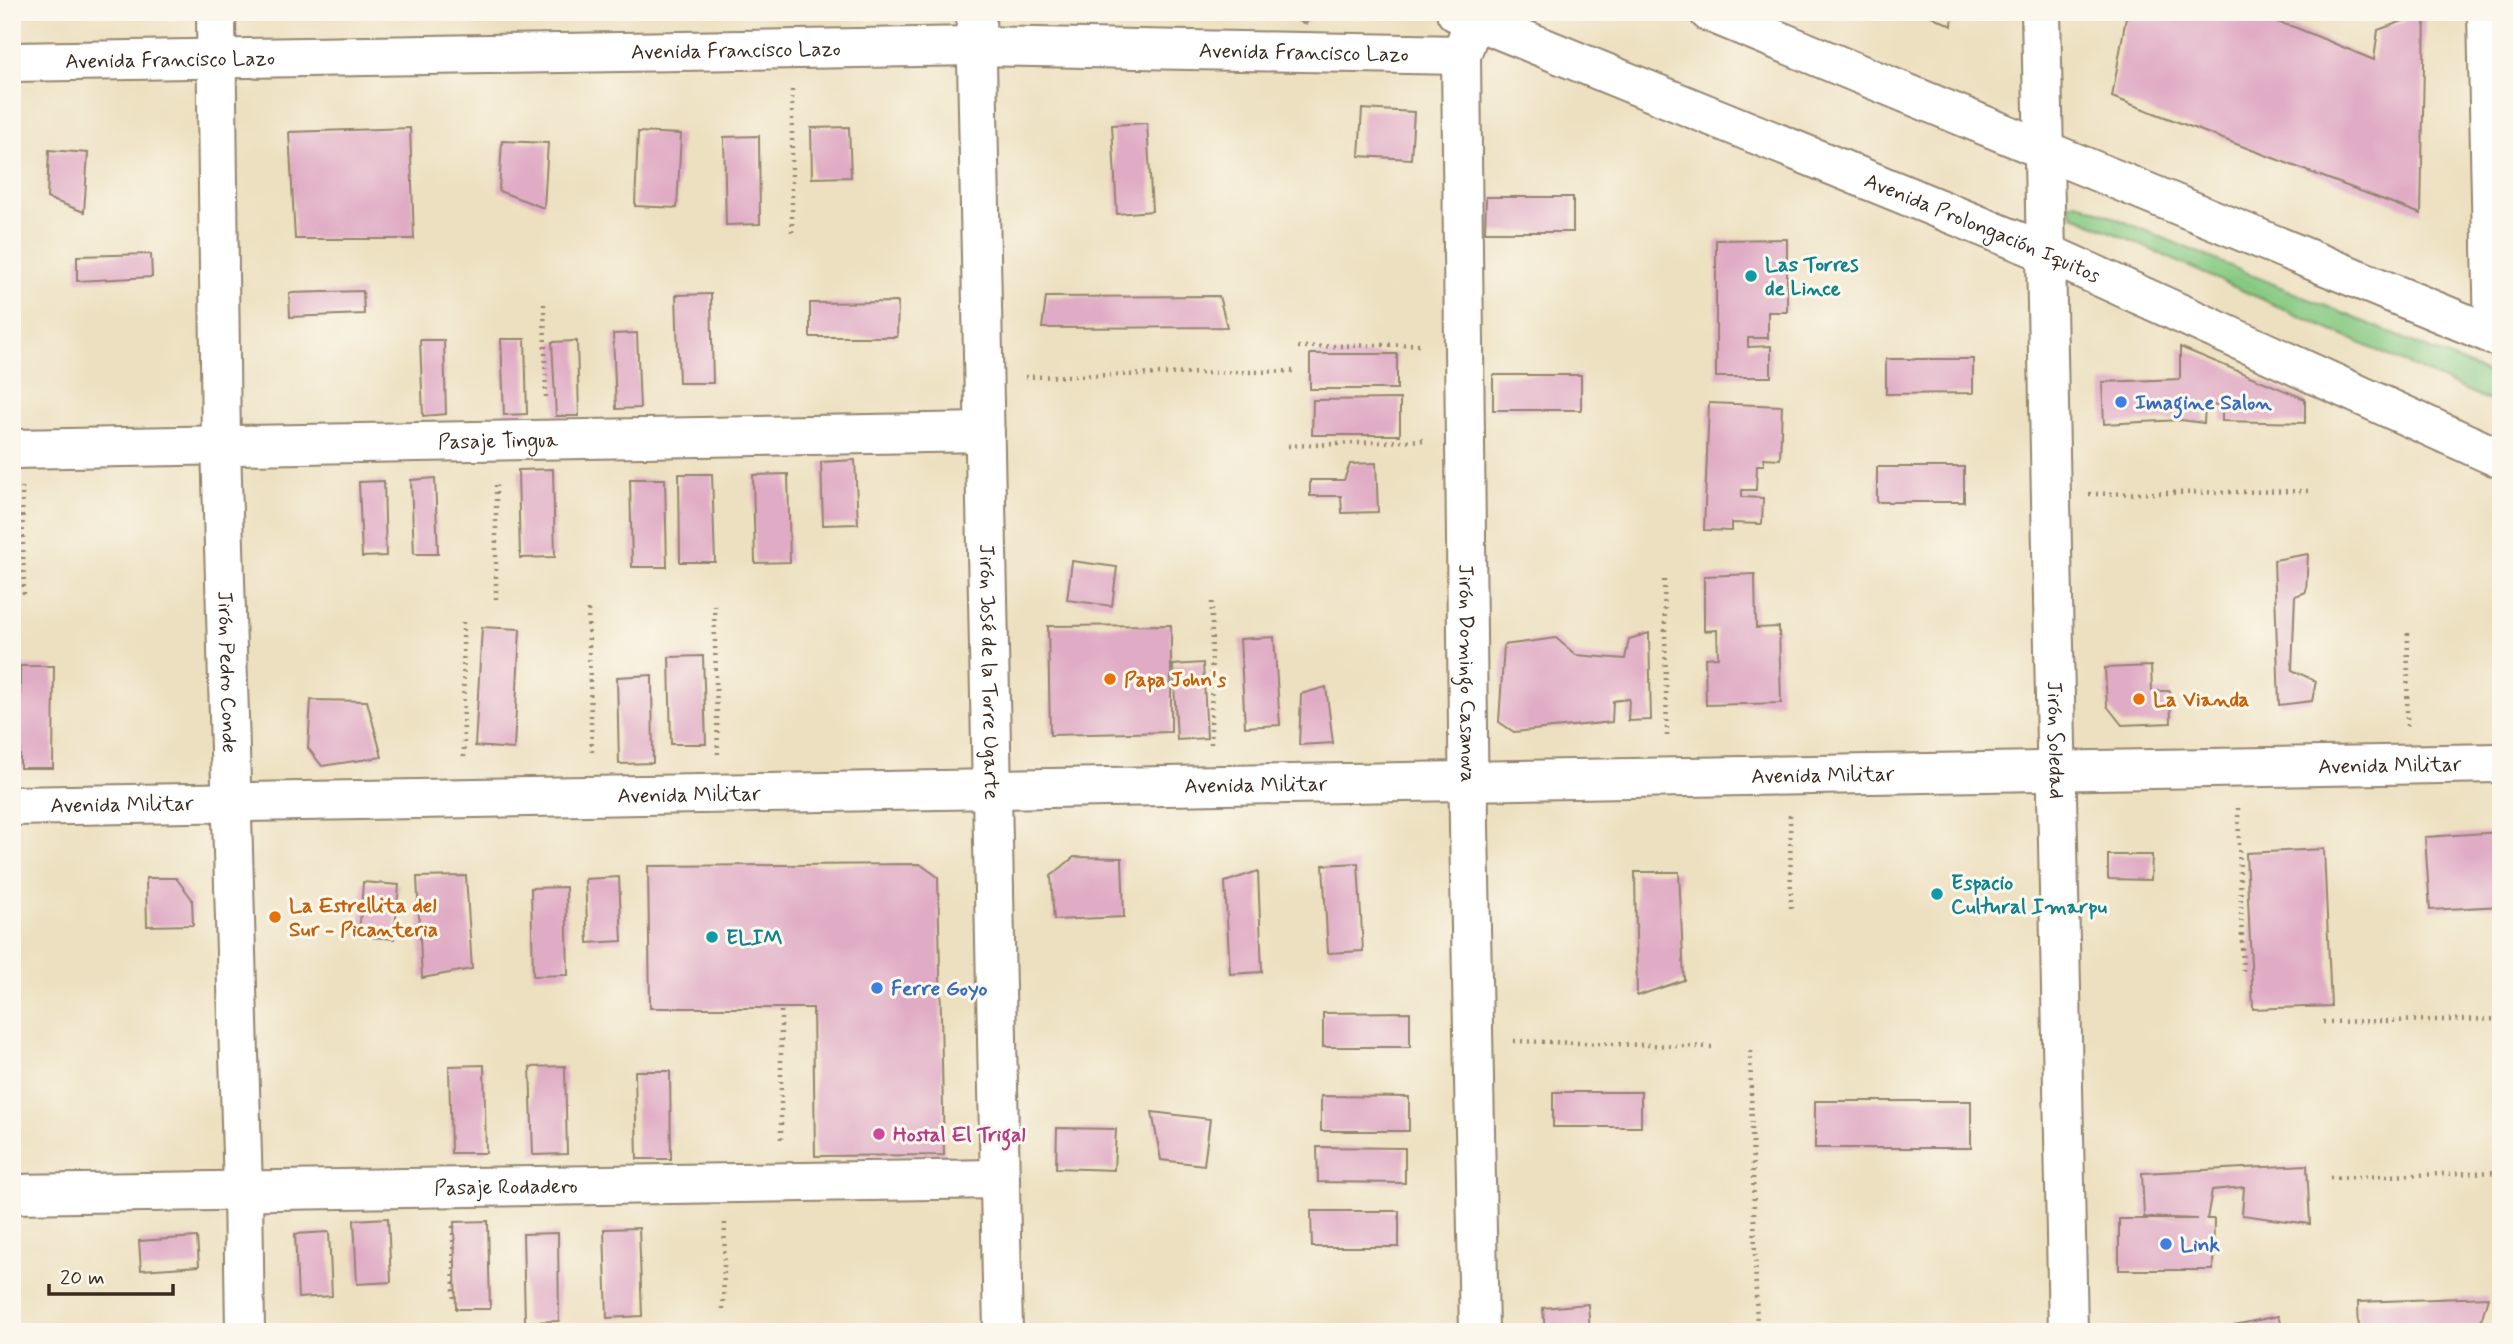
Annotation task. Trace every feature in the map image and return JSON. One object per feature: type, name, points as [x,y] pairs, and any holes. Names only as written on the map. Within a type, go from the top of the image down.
[{"type":"street","name":"Jirón Pedro Conde","points":[[216,12],[220,445],[245,1332]]},
{"type":"street","points":[[1709,12],[2497,337],[2487,12]]},
{"type":"street","name":"Jirón Soledad","points":[[2041,12],[2068,1332]]},
{"type":"street","name":"Jirón Domingo Casanova","points":[[1465,16],[1461,55],[1469,780],[1479,1332]]},
{"type":"street","name":"Avenida Prolongación Iquitos","points":[[1465,16],[2047,253],[2501,459]]},
{"type":"street","name":"Avenida Francisco Lazo","points":[[12,62],[792,49],[976,29],[1461,55]]},
{"type":"street","name":"Jirón José de la Torre Ugarte","points":[[976,29],[1003,1332]]},
{"type":"street","name":"Pasaje Tingua","points":[[16,449],[985,432]]},
{"type":"street","name":"Avenida Militar","points":[[12,806],[2501,762]]},
{"type":"street","name":"Pasaje Rodadero","points":[[12,1194],[1000,1178]]},
{"type":"path","points":[[792,49],[792,232]]},
{"type":"path","points":[[544,304],[547,439]]},
{"type":"path","points":[[1298,347],[1465,343]]},
{"type":"path","points":[[984,378],[1297,371]]},
{"type":"path","points":[[1287,446],[1466,438]]},
{"type":"path","points":[[496,440],[496,599]]},
{"type":"path","points":[[16,449],[24,598]]},
{"type":"path","points":[[2052,495],[2308,491]]},
{"type":"path","points":[[1664,580],[1668,777]]},
{"type":"path","points":[[1211,785],[1212,602]]},
{"type":"path","points":[[714,605],[719,794]]},
{"type":"path","points":[[589,610],[593,796]]},
{"type":"path","points":[[463,622],[464,798]]},
{"type":"path","points":[[2407,764],[2408,629]]},
{"type":"path","points":[[2235,767],[2240,834],[2243,975]]},
{"type":"path","points":[[1789,775],[1791,909]]},
{"type":"path","points":[[781,1011],[781,1182]]},
{"type":"path","points":[[2323,1022],[2501,1018]]},
{"type":"path","points":[[1473,1040],[1712,1047]]},
{"type":"path","points":[[1750,1051],[1757,1332]]},
{"type":"path","points":[[2330,1178],[2501,1171]]},
{"type":"path","points":[[723,1309],[725,1183]]},
{"type":"path","points":[[452,1188],[454,1302]]},
{"type":"green space","points":[[2077,202],[2501,379],[2501,406],[2073,215],[2067,204]]},
{"type":"building","points":[[1311,12],[1306,24],[1280,14]]},
{"type":"building","points":[[1923,12],[1953,12],[1952,26]]},
{"type":"building","points":[[2176,12],[2244,12],[2297,28],[2374,60],[2378,30],[2425,13],[2421,214],[2112,97],[2126,17]]},
{"type":"building","points":[[1362,109],[1414,112],[1411,159],[1359,156]]},
{"type":"building","points":[[1147,123],[1152,211],[1117,214],[1112,125]]},
{"type":"building","points":[[849,127],[851,177],[812,178],[811,128]]},
{"type":"building","points":[[410,128],[414,239],[295,239],[289,132]]},
{"type":"building","points":[[638,132],[681,134],[677,208],[635,206]]},
{"type":"building","points":[[759,136],[760,224],[726,225],[724,137]]},
{"type":"building","points":[[502,141],[548,143],[544,208],[499,191]]},
{"type":"building","points":[[49,150],[88,153],[84,212],[47,198]]},
{"type":"building","points":[[1486,197],[1573,197],[1573,232],[1485,232]]},
{"type":"building","name":"Las Torres de Lince","points":[[1787,239],[1787,312],[1768,312],[1768,338],[1748,338],[1748,347],[1771,346],[1771,377],[1716,377],[1716,240]]},
{"type":"building","points":[[151,254],[152,277],[77,281],[77,256]]},
{"type":"building","points":[[363,291],[364,314],[290,317],[289,293]]},
{"type":"building","points":[[711,294],[713,383],[679,383],[676,295]]},
{"type":"building","points":[[1219,296],[1227,327],[1042,328],[1046,297]]},
{"type":"building","points":[[898,302],[897,337],[810,337],[810,303]]},
{"type":"building","points":[[637,333],[640,408],[616,409],[613,334]]},
{"type":"building","points":[[501,339],[525,339],[527,414],[504,415]]},
{"type":"building","points":[[420,340],[444,340],[446,414],[423,416]]},
{"type":"building","points":[[577,341],[579,416],[556,416],[552,342]]},
{"type":"building","points":[[2180,347],[2305,399],[2305,423],[2222,421],[2222,405],[2205,405],[2204,423],[2181,420],[2104,424],[2102,382],[2180,379]]},
{"type":"building","points":[[1310,354],[1397,354],[1397,389],[1310,389]]},
{"type":"building","points":[[1886,359],[1973,359],[1973,393],[1886,394]]},
{"type":"building","points":[[1493,375],[1581,375],[1581,410],[1493,410]]},
{"type":"building","points":[[1400,399],[1400,435],[1312,435],[1313,400]]},
{"type":"building","points":[[1709,403],[1782,406],[1780,459],[1764,458],[1764,465],[1757,465],[1756,490],[1742,490],[1742,497],[1763,498],[1762,524],[1732,523],[1732,531],[1704,530]]},
{"type":"building","points":[[855,460],[858,524],[823,525],[821,462]]},
{"type":"building","points":[[1376,463],[1378,512],[1342,513],[1341,496],[1310,496],[1310,480],[1344,480],[1350,464]]},
{"type":"building","points":[[1877,467],[1964,467],[1964,502],[1877,502]]},
{"type":"building","points":[[553,469],[555,557],[520,558],[518,470]]},
{"type":"building","points":[[679,474],[712,474],[715,562],[680,562]]},
{"type":"building","points":[[788,474],[790,562],[755,563],[753,475]]},
{"type":"building","points":[[435,478],[438,554],[414,554],[411,480]]},
{"type":"building","points":[[630,479],[665,479],[667,567],[632,567]]},
{"type":"building","points":[[384,481],[386,556],[362,557],[359,482]]},
{"type":"building","points":[[2308,554],[2306,592],[2295,596],[2292,670],[2316,681],[2312,701],[2279,705],[2274,560]]},
{"type":"building","points":[[1072,561],[1117,567],[1112,606],[1067,600]]},
{"type":"building","points":[[1755,574],[1756,628],[1779,627],[1781,703],[1706,705],[1705,658],[1718,657],[1717,630],[1704,631],[1704,576]]},
{"type":"building","name":"Papa John's","points":[[1171,625],[1171,732],[1050,735],[1048,626]]},
{"type":"building","points":[[482,627],[520,629],[514,749],[475,746]]},
{"type":"building","points":[[1649,633],[1651,720],[1628,721],[1629,699],[1613,701],[1612,722],[1514,732],[1499,722],[1504,645],[1556,638],[1576,655],[1625,659],[1629,639]]},
{"type":"building","points":[[1274,637],[1280,725],[1245,727],[1240,639]]},
{"type":"building","points":[[703,656],[706,744],[671,744],[669,657]]},
{"type":"building","points":[[1203,663],[1207,738],[1177,740],[1173,665]]},
{"type":"building","points":[[20,666],[54,666],[53,768],[20,768]]},
{"type":"building","name":"La Vianda","points":[[2151,666],[2152,691],[2170,691],[2171,723],[2122,725],[2107,706],[2105,668]]},
{"type":"building","points":[[652,675],[653,763],[619,764],[617,677]]},
{"type":"building","points":[[1326,687],[1333,743],[1299,745],[1301,694]]},
{"type":"building","points":[[311,700],[367,701],[382,757],[322,766],[308,748]]},
{"type":"building","points":[[2501,832],[2501,906],[2430,910],[2425,837]]},
{"type":"building","points":[[2324,849],[2331,1006],[2253,1009],[2246,853]]},
{"type":"building","points":[[2108,855],[2152,855],[2151,880],[2108,879]]},
{"type":"building","points":[[1074,857],[1122,858],[1124,917],[1054,920],[1051,876]]},
{"type":"building","points":[[1358,863],[1363,951],[1328,953],[1323,865]]},
{"type":"building","points":[[920,864],[938,877],[944,1155],[815,1156],[813,1008],[650,1008],[648,866]]},
{"type":"building","points":[[1258,871],[1262,972],[1230,974],[1225,882]]},
{"type":"building","points":[[1635,872],[1679,872],[1684,980],[1637,996]]},
{"type":"building","points":[[466,876],[472,969],[422,978],[417,877]]},
{"type":"building","points":[[619,877],[622,941],[588,943],[585,879]]},
{"type":"building","points":[[146,878],[176,878],[192,899],[193,925],[147,926]]},
{"type":"building","points":[[363,882],[399,885],[394,939],[359,936]]},
{"type":"building","points":[[566,887],[568,975],[533,976],[531,888]]},
{"type":"building","points":[[1410,1012],[1410,1047],[1323,1047],[1323,1013]]},
{"type":"building","points":[[484,1065],[486,1153],[451,1153],[449,1066]]},
{"type":"building","points":[[565,1066],[567,1154],[533,1155],[530,1067]]},
{"type":"building","points":[[635,1071],[670,1071],[671,1159],[637,1159]]},
{"type":"building","points":[[1553,1092],[1641,1092],[1641,1127],[1553,1127]]},
{"type":"building","points":[[1321,1096],[1409,1097],[1409,1131],[1321,1131]]},
{"type":"building","points":[[1815,1101],[1971,1101],[1971,1148],[1815,1148]]},
{"type":"building","points":[[1152,1112],[1210,1119],[1204,1165],[1161,1160]]},
{"type":"building","points":[[1057,1128],[1116,1129],[1114,1170],[1056,1168]]},
{"type":"building","points":[[1317,1147],[1405,1148],[1405,1183],[1318,1182]]},
{"type":"building","points":[[2307,1165],[2310,1224],[2242,1215],[2244,1187],[2212,1190],[2207,1219],[2214,1219],[2213,1270],[2119,1270],[2119,1219],[2198,1219],[2144,1217],[2142,1173]]},
{"type":"building","points":[[1311,1211],[1399,1211],[1399,1247],[1312,1247]]},
{"type":"building","points":[[388,1218],[391,1282],[357,1284],[354,1220]]},
{"type":"building","points":[[488,1221],[490,1309],[456,1309],[454,1222]]},
{"type":"building","points":[[639,1228],[642,1316],[607,1318],[604,1229]]},
{"type":"building","points":[[329,1232],[332,1296],[298,1298],[295,1234]]},
{"type":"building","points":[[558,1233],[559,1321],[525,1322],[523,1234]]},
{"type":"building","points":[[197,1237],[199,1266],[141,1270],[139,1241]]},
{"type":"building","points":[[2488,1297],[2478,1332],[2359,1332],[2358,1302]]},
{"type":"building","points":[[1588,1304],[1590,1332],[1545,1332],[1543,1308]]},
{"type":"building","points":[[2278,1316],[2283,1332],[2234,1332],[2234,1325]]},
{"type":"place","name":"Las Torres de Lince","points":[[1751,276]]},
{"type":"place","name":"Imagine Salon","points":[[2121,402]]},
{"type":"place","name":"Papa John's","points":[[1110,679]]},
{"type":"place","name":"La Vianda","points":[[2139,699]]},
{"type":"place","name":"Espacio Cultural Imarpu","points":[[1937,894]]},
{"type":"place","name":"La Estrellita del Sur - Picanteria","points":[[275,917]]},
{"type":"place","name":"ELIM","points":[[712,937]]},
{"type":"place","name":"Ferre Goyo","points":[[877,988]]},
{"type":"place","name":"Hostal El Trigal","points":[[879,1134]]},
{"type":"place","name":"Link","points":[[2166,1244]]}]
